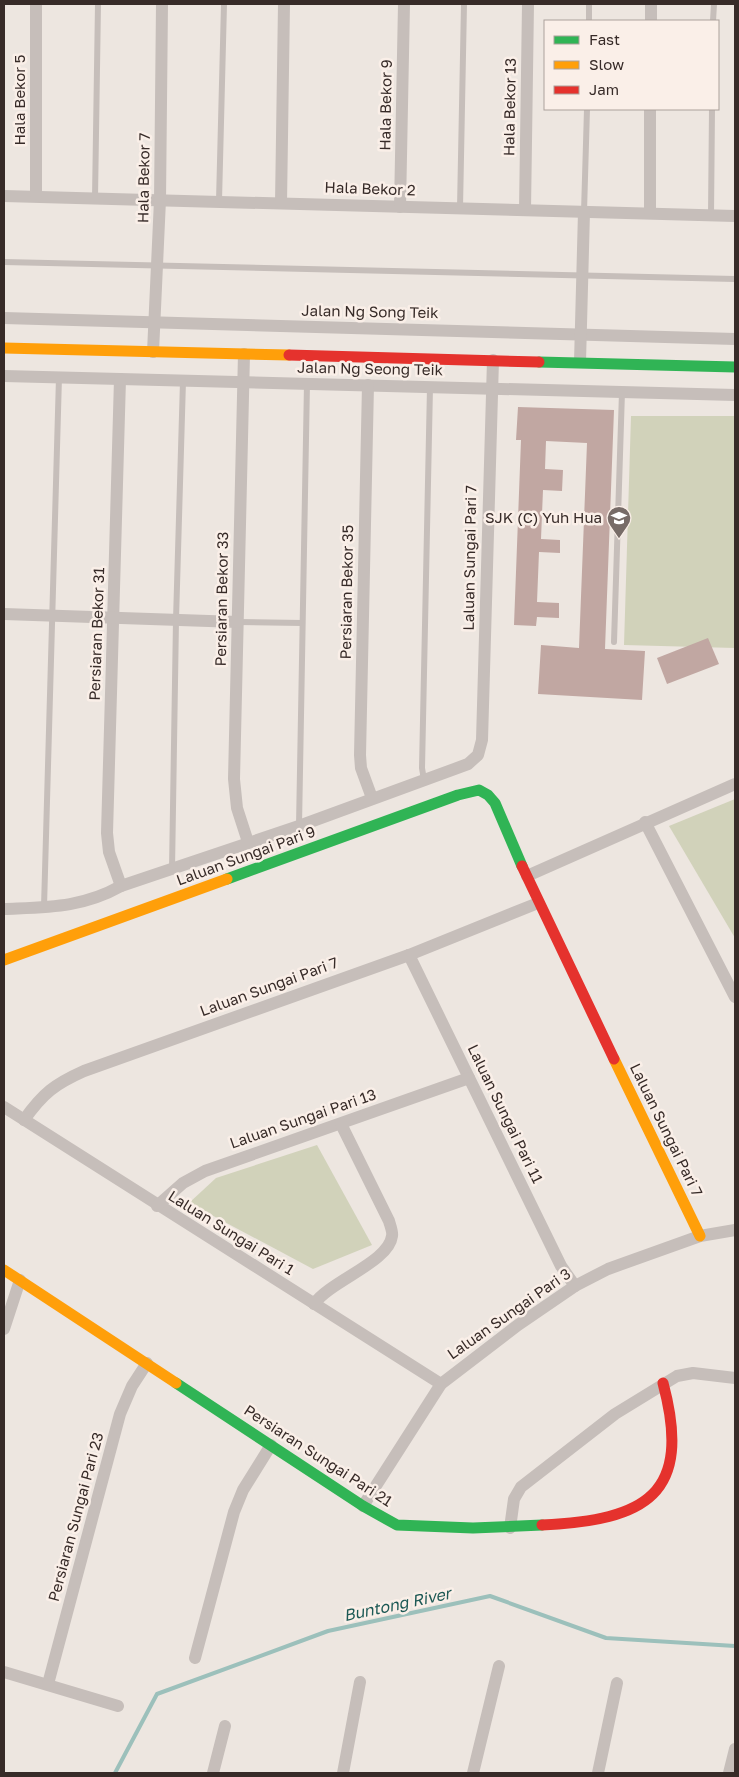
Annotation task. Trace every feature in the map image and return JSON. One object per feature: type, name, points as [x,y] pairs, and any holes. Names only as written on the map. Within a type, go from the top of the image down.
[{"type":"street","name":"Hala Bekor 5","points":[[36,4],[36,196]]},
{"type":"street","name":"Hala Bekor 7","points":[[154,352],[160,200],[162,4]]},
{"type":"street","points":[[280,203],[284,4]]},
{"type":"street","name":"Hala Bekor 9","points":[[400,207],[404,4]]},
{"type":"street","name":"Hala Bekor 13","points":[[525,210],[528,4]]},
{"type":"street","points":[[651,4],[651,20]]},
{"type":"street","points":[[650,110],[650,214]]},
{"type":"street","name":"Hala Bekor 2","points":[[4,196],[735,216]]},
{"type":"street","points":[[580,362],[584,212]]},
{"type":"street","name":"Jalan Ng Song Teik","points":[[4,318],[735,339]]},
{"type":"street","name":"Jalan Ng Seong Teik","points":[[4,348],[735,367]]},
{"type":"street","name":"Persiaran Bekor 33","points":[[244,354],[234,779],[237,808],[248,842]]},
{"type":"street","name":"Laluan Sungai Pari 7","points":[[424,780],[468,764],[478,755],[482,740],[492,360]]},
{"type":"street","name":"Jalan Ng Seong Teik","points":[[4,376],[243,384],[491,387],[735,395]]},
{"type":"street","name":"Persiaran Bekor 31","points":[[120,379],[107,833],[109,852],[121,886]]},
{"type":"street","name":"Persiaran Bekor 35","points":[[368,385],[360,755],[361,768],[372,798]]},
{"type":"street","points":[[4,614],[238,622]]},
{"type":"street","points":[[4,909],[44,907],[94,900],[121,886],[299,826],[424,780]]},
{"type":"street","points":[[527,876],[735,784]]},
{"type":"street","name":"Laluan Sungai Pari 9","points":[[4,960],[470,791],[479,790],[488,795],[495,803]]},
{"type":"street","name":"Laluan Sungai Pari 7","points":[[495,803],[538,903],[700,1236]]},
{"type":"street","points":[[646,822],[735,997]]},
{"type":"street","name":"Laluan Sungai Pari 7","points":[[24,1120],[42,1097],[59,1082],[84,1071],[409,955],[538,903]]},
{"type":"street","name":"Laluan Sungai Pari 11","points":[[409,955],[561,1266],[575,1286]]},
{"type":"street","name":"Laluan Sungai Pari 13","points":[[157,1206],[183,1183],[205,1171],[469,1078]]},
{"type":"street","name":"Laluan Sungai Pari 1","points":[[4,1107],[157,1206],[441,1384]]},
{"type":"street","points":[[314,1304],[328,1290],[385,1251],[392,1236],[390,1221],[341,1124]]},
{"type":"street","name":"Laluan Sungai Pari 3","points":[[363,1506],[441,1384],[518,1325],[575,1286],[608,1269],[700,1236],[735,1230]]},
{"type":"street","name":"Persiaran Sungai Pari 21","points":[[4,1270],[363,1506],[397,1525],[510,1528],[575,1522],[627,1510],[649,1500],[662,1486],[669,1465],[673,1443],[673,1427],[663,1383]]},
{"type":"street","points":[[4,1329],[20,1280]]},
{"type":"street","name":"Persiaran Sungai Pari 23","points":[[48,1684],[120,1414],[132,1386],[147,1363]]},
{"type":"street","points":[[510,1528],[514,1499],[521,1487],[615,1414],[677,1376],[693,1373],[735,1378]]},
{"type":"street","points":[[195,1658],[234,1512],[243,1490],[271,1445]]},
{"type":"street","points":[[473,1773],[499,1666]]},
{"type":"street","points":[[4,1672],[118,1706]]},
{"type":"street","points":[[343,1773],[360,1682]]},
{"type":"street","points":[[598,1773],[617,1683]]},
{"type":"street","points":[[214,1773],[225,1726]]},
{"type":"street","points":[[729,1773],[735,1749]]},
{"type":"lane","points":[[95,198],[98,4]]},
{"type":"lane","points":[[219,201],[224,4]]},
{"type":"lane","points":[[460,208],[464,4]]},
{"type":"lane","points":[[589,4],[589,20]]},
{"type":"lane","points":[[713,20],[714,4]]},
{"type":"lane","points":[[584,212],[587,110]]},
{"type":"lane","points":[[711,215],[712,110]]},
{"type":"lane","points":[[4,262],[158,264],[735,279]]},
{"type":"lane","points":[[44,907],[59,377]]},
{"type":"lane","points":[[172,870],[176,620],[183,381]]},
{"type":"lane","points":[[299,826],[307,384]]},
{"type":"lane","points":[[424,780],[422,759],[430,386]]},
{"type":"lane","points":[[614,642],[622,391]]},
{"type":"lane","points":[[238,622],[302,623]]},
{"type":"green space","points":[[631,416],[735,416],[735,648],[624,645]]},
{"type":"green space","points":[[735,799],[735,938],[669,826]]},
{"type":"green space","points":[[317,1145],[372,1245],[313,1269],[189,1203],[216,1178]]},
{"type":"building","points":[[518,407],[614,410],[605,649],[645,651],[642,700],[538,694],[541,645],[579,648],[587,443],[546,441],[545,469],[563,470],[562,491],[543,490],[541,539],[560,540],[560,553],[539,552],[537,602],[559,603],[559,618],[537,617],[536,626],[514,625],[521,440],[516,440]]},
{"type":"building","points":[[708,638],[719,664],[667,684],[657,658]]},
{"type":"waterway","name":"Buntong River","points":[[115,1773],[157,1694],[328,1631],[490,1596],[606,1638],[735,1646]]},
{"type":"traffic: fast","points":[[539,362],[735,367]]},
{"type":"traffic: fast","points":[[227,879],[458,795],[479,790],[488,795],[495,803],[522,866]]},
{"type":"traffic: fast","points":[[176,1383],[363,1506],[397,1525],[473,1528],[542,1525]]},
{"type":"traffic: slow","points":[[4,348],[289,355]]},
{"type":"traffic: slow","points":[[4,960],[227,879]]},
{"type":"traffic: slow","points":[[614,1059],[700,1236]]},
{"type":"traffic: slow","points":[[4,1270],[176,1383]]},
{"type":"traffic: jam","points":[[289,355],[539,362]]},
{"type":"traffic: jam","points":[[522,866],[614,1059]]},
{"type":"traffic: jam","points":[[542,1525],[578,1522],[609,1516],[634,1507],[653,1494],[665,1476],[671,1452],[671,1421],[663,1383]]},
{"type":"place","name":"SJK (C) Yuh Hua","points":[[619,539]]}]
